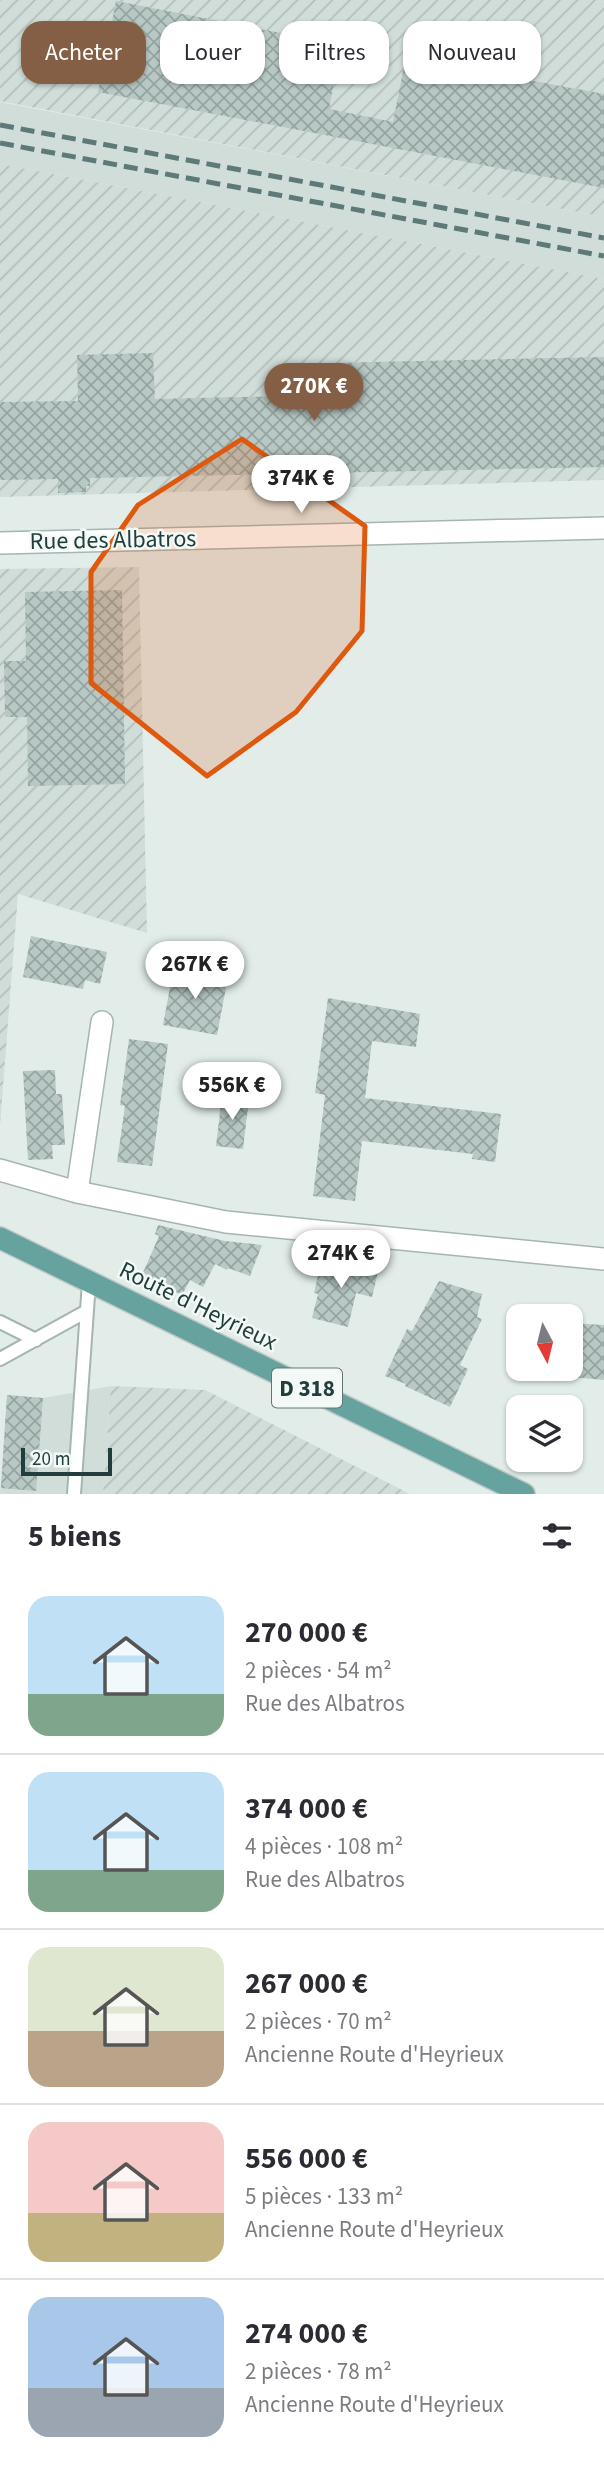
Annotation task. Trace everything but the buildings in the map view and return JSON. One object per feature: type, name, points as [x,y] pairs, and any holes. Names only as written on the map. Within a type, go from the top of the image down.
[{"type":"main road","name":"Route d'Heyrieux","points":[[0,1238],[524,1494]]},
{"type":"street","name":"Rue des Albatros","points":[[0,543],[604,528]]},
{"type":"street","points":[[77,1192],[102,1023]]},
{"type":"street","points":[[0,1170],[77,1192],[226,1222],[604,1259]]},
{"type":"lane","points":[[74,1494],[89,1282]]},
{"type":"lane","points":[[0,1359],[87,1311]]},
{"type":"lane","points":[[0,1322],[36,1339]]},
{"type":"highlighted area","points":[[242,439],[365,526],[362,631],[296,712],[207,776],[91,683],[91,572],[138,505]]},
{"type":"shaded area","points":[[0,0],[604,0],[604,217],[0,101]]},
{"type":"shaded area","points":[[0,102],[604,217],[604,279],[0,164]]},
{"type":"shaded area","points":[[0,164],[604,279],[604,480],[0,497]]},
{"type":"shaded area","points":[[139,567],[147,933],[18,894],[0,1125],[0,569]]},
{"type":"shaded area","points":[[111,1386],[103,1494],[0,1494],[7,1395],[43,1398]]},
{"type":"shaded area","points":[[111,1386],[205,1390],[410,1494],[103,1494]]},
{"type":"railway","points":[[0,125],[604,238]]},
{"type":"railway","points":[[0,143],[604,256]]}]
